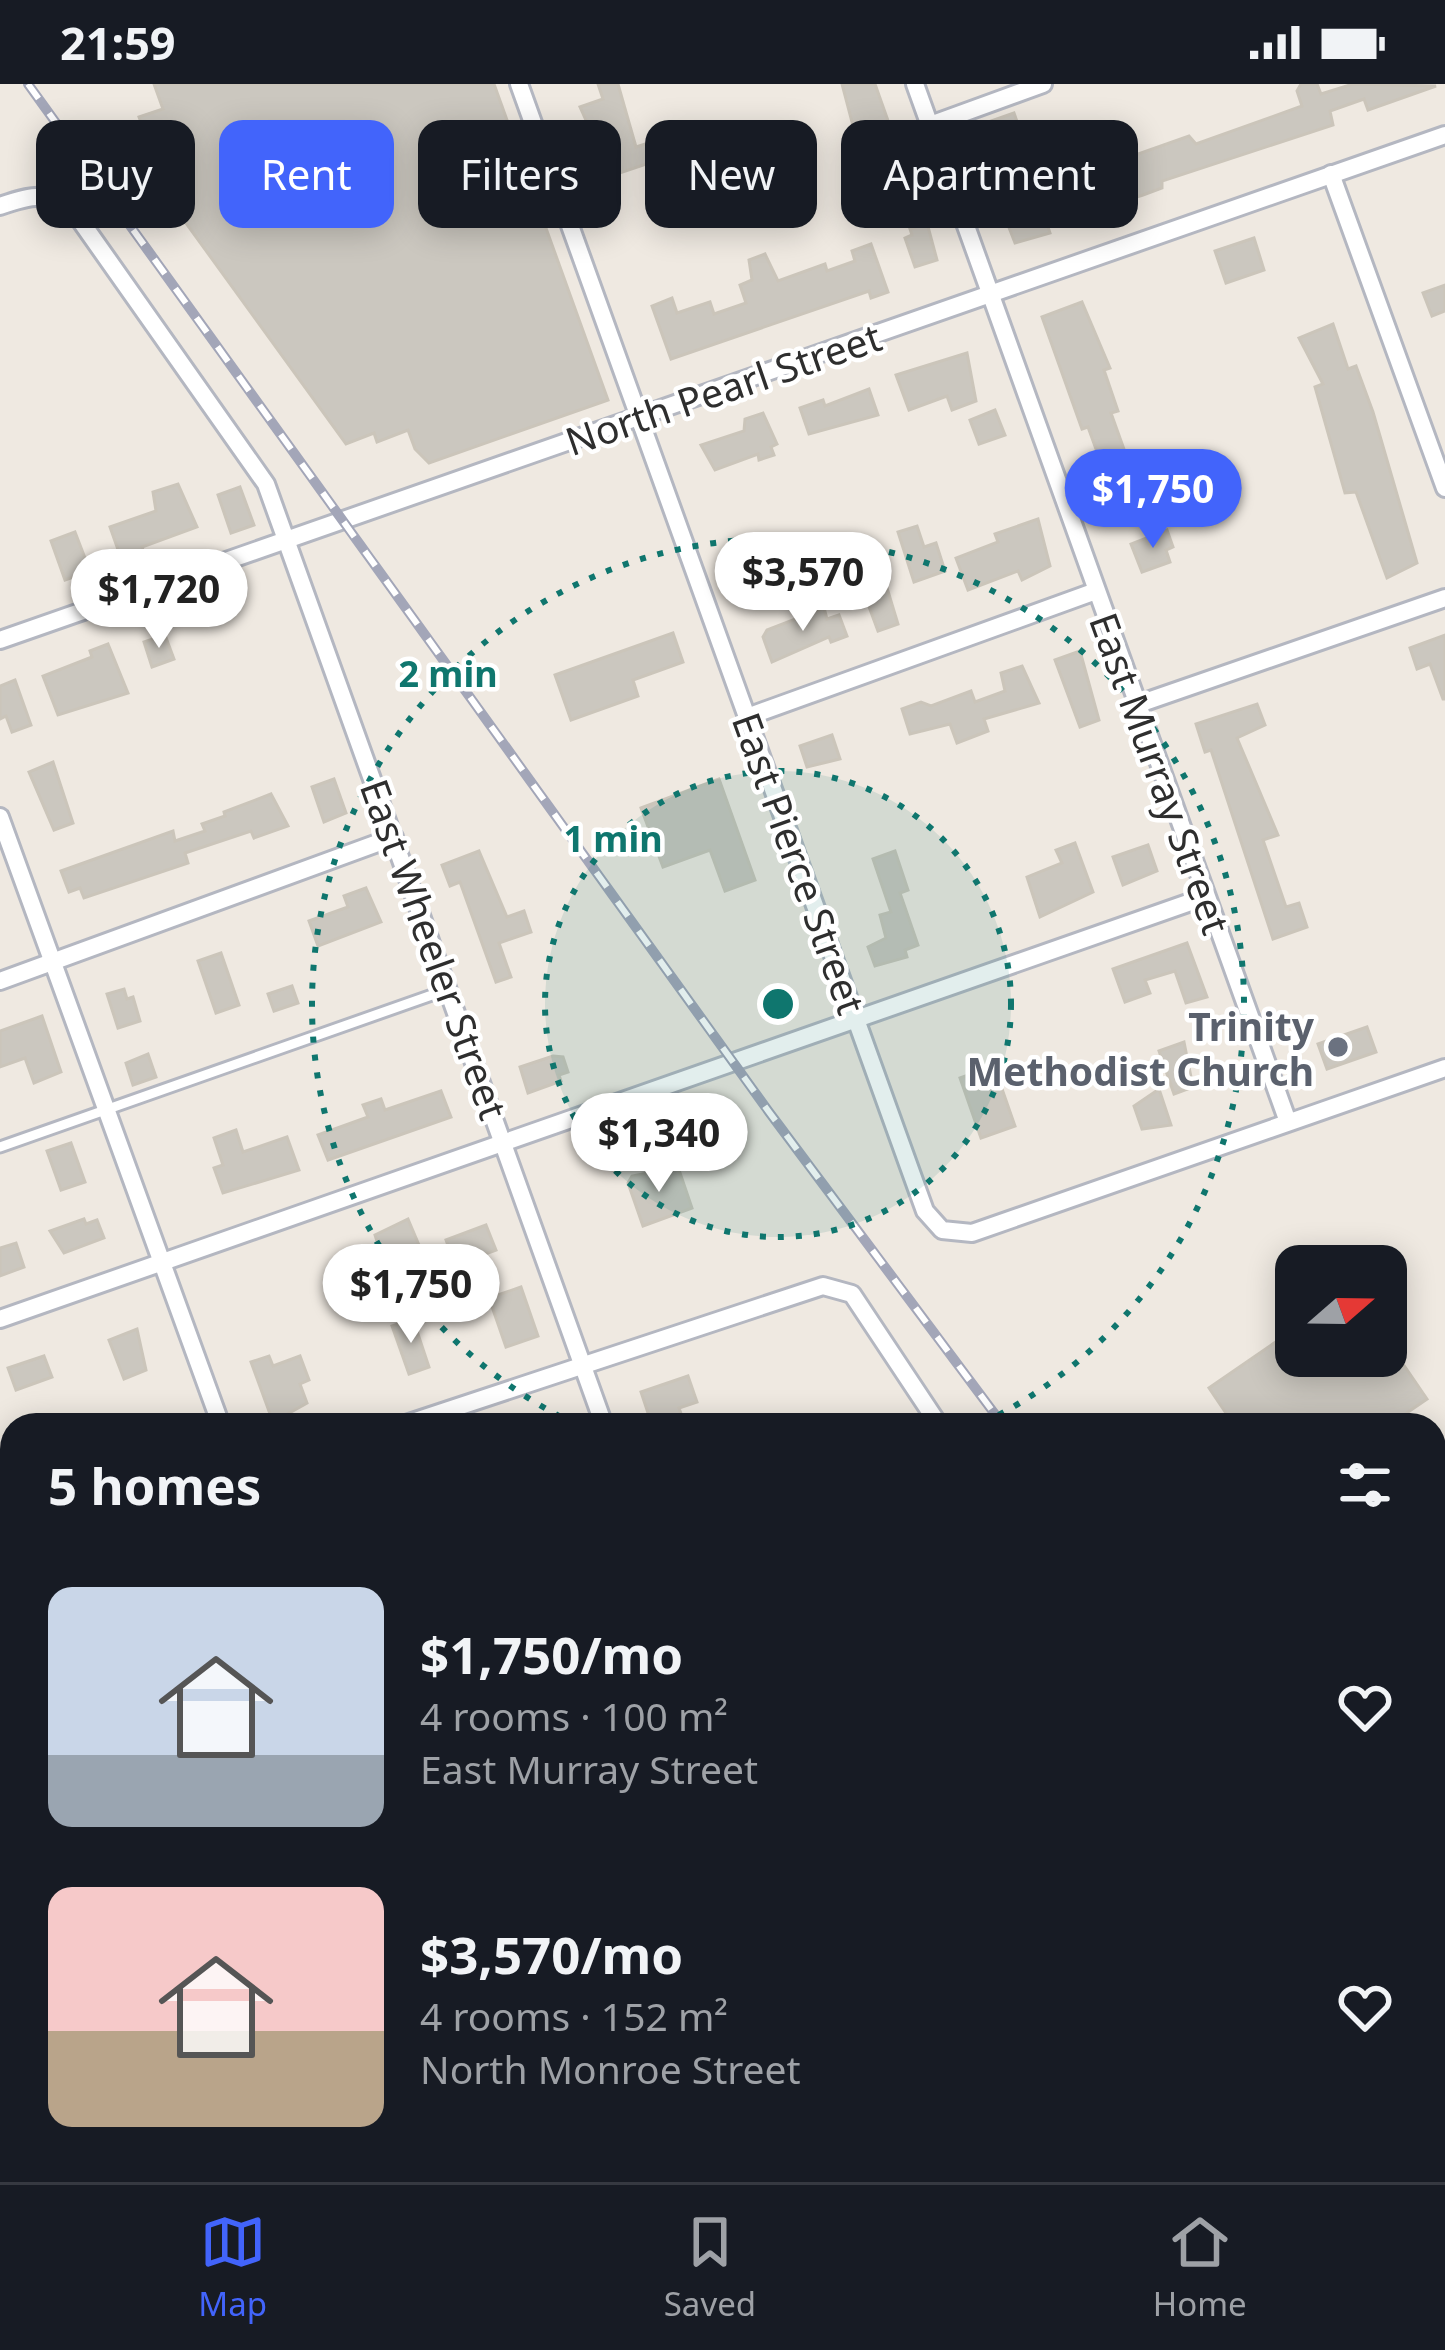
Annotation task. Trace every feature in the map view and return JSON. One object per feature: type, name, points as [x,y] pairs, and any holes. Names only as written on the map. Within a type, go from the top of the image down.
[{"type":"street","name":"East Pierce Street","points":[[519,84],[926,1211],[942,1230],[972,1233],[1288,1122]]},
{"type":"street","name":"East Murray Street","points":[[915,84],[928,120]]},
{"type":"street","points":[[944,120],[1043,84]]},
{"type":"street","name":"North Pearl Street","points":[[0,640],[1445,135]]},
{"type":"street","points":[[1330,174],[1445,488]]},
{"type":"street","name":"East Wheeler Street","points":[[0,206],[42,195],[60,200],[75,214],[122,288],[256,466],[600,1413]]},
{"type":"street","name":"East Murray Street","points":[[966,228],[1288,1122]]},
{"type":"street","points":[[747,717],[1096,591]]},
{"type":"street","points":[[1136,705],[1445,598]]},
{"type":"street","points":[[0,818],[217,1413]]},
{"type":"street","points":[[0,981],[394,837]]},
{"type":"street","points":[[0,1319],[1205,897]]},
{"type":"street","points":[[1288,1122],[1445,1068]]},
{"type":"street","points":[[439,1413],[814,1288],[852,1294],[931,1413]]},
{"type":"lane","points":[[0,1147],[449,989]]},
{"type":"building","points":[[154,84],[494,84],[507,120],[418,120],[418,228],[546,228],[608,400],[429,463],[415,449],[408,430],[377,442],[374,433],[346,444],[190,228],[195,228],[195,120],[140,120],[163,109]]},
{"type":"building","points":[[598,84],[618,84],[636,147],[645,144],[645,164],[621,173],[621,120],[586,120],[580,107],[603,99]]},
{"type":"building","points":[[842,84],[875,84],[888,120],[851,120]]},
{"type":"building","points":[[1301,84],[1317,84],[1321,94],[1353,84],[1436,86],[1368,110],[1364,99],[1330,111],[1333,125],[1162,181],[1162,188],[1138,197],[1138,154],[1189,136],[1196,144],[1302,106],[1297,91]]},
{"type":"building","points":[[928,228],[937,260],[915,267],[905,238],[912,235],[910,229]]},
{"type":"building","points":[[1009,228],[1048,228],[1050,233],[1015,243]]},
{"type":"building","points":[[1254,238],[1264,270],[1226,283],[1215,251]]},
{"type":"building","points":[[871,244],[888,292],[871,298],[869,291],[671,359],[652,306],[672,298],[677,313],[710,302],[714,314],[746,303],[740,285],[752,280],[749,260],[765,254],[778,281],[825,264],[827,271],[855,261],[852,251]]},
{"type":"building","points":[[1445,285],[1445,311],[1432,316],[1423,293]]},
{"type":"building","points":[[1082,302],[1110,368],[1104,370],[1118,411],[1111,413],[1130,466],[1105,474],[1088,427],[1082,429],[1042,317]]},
{"type":"building","points":[[1333,324],[1348,369],[1356,366],[1373,412],[1417,563],[1387,578],[1356,492],[1345,493],[1315,387],[1323,384],[1299,338]]},
{"type":"building","points":[[967,353],[976,401],[952,410],[947,396],[909,410],[896,375]]},
{"type":"building","points":[[869,389],[878,415],[809,434],[800,408],[823,400],[825,406]]},
{"type":"building","points":[[995,410],[1005,435],[979,444],[970,420]]},
{"type":"building","points":[[763,413],[777,444],[771,447],[774,455],[759,460],[758,454],[715,470],[701,445],[744,431],[745,419]]},
{"type":"building","points":[[178,484],[197,527],[142,547],[144,553],[122,561],[110,527],[156,511],[153,492]]},
{"type":"building","points":[[240,487],[254,525],[231,533],[218,495]]},
{"type":"building","points":[[1038,519],[1050,566],[1022,580],[1018,571],[968,590],[956,558],[998,542],[995,534]]},
{"type":"building","points":[[917,526],[924,547],[936,543],[945,571],[914,582],[898,532]]},
{"type":"building","points":[[1167,530],[1173,547],[1166,550],[1170,562],[1142,572],[1131,544]]},
{"type":"building","points":[[75,532],[90,571],[65,580],[51,541]]},
{"type":"building","points":[[884,578],[898,624],[878,631],[861,585]]},
{"type":"building","points":[[824,608],[827,619],[839,615],[847,636],[831,642],[829,637],[772,662],[763,637],[767,630]]},
{"type":"building","points":[[673,633],[683,662],[633,680],[638,696],[571,720],[555,675]]},
{"type":"building","points":[[165,635],[174,659],[152,667],[144,642]]},
{"type":"building","points":[[1445,635],[1443,699],[1430,664],[1417,669],[1410,648]]},
{"type":"building","points":[[108,644],[128,693],[58,715],[43,676],[92,657],[90,651]]},
{"type":"building","points":[[1080,651],[1099,720],[1080,727],[1055,660]]},
{"type":"building","points":[[1022,666],[1039,703],[984,719],[988,731],[957,743],[950,724],[910,734],[902,709],[921,702],[931,706],[971,691],[975,702],[1005,691],[1001,673]]},
{"type":"building","points":[[15,680],[31,725],[12,732],[6,716],[0,719],[0,686]]},
{"type":"building","points":[[1257,704],[1265,725],[1237,738],[1278,835],[1263,840],[1286,907],[1299,903],[1307,927],[1273,939],[1211,750],[1205,752],[1196,724]]},
{"type":"building","points":[[832,735],[840,759],[807,767],[800,746]]},
{"type":"building","points":[[53,762],[73,823],[54,830],[29,772]]},
{"type":"building","points":[[334,779],[346,813],[324,822],[312,787]]},
{"type":"building","points":[[719,779],[755,880],[725,891],[710,850],[663,867],[641,808]]},
{"type":"building","points":[[271,794],[288,826],[254,838],[251,831],[185,853],[188,863],[84,898],[80,888],[69,892],[61,871],[173,831],[175,841],[205,831],[202,824]]},
{"type":"building","points":[[1075,843],[1093,892],[1040,917],[1027,877],[1062,863],[1056,850]]},
{"type":"building","points":[[1148,845],[1157,871],[1123,885],[1113,857]]},
{"type":"building","points":[[479,851],[507,917],[524,911],[531,932],[499,943],[511,977],[496,982],[460,882],[450,886],[442,865]]},
{"type":"building","points":[[895,851],[908,890],[900,893],[918,945],[905,950],[907,957],[875,966],[868,947],[886,938],[880,915],[891,912],[873,859]]},
{"type":"building","points":[[366,888],[381,922],[318,946],[309,921],[348,907],[344,896]]},
{"type":"building","points":[[1187,943],[1207,997],[1186,1003],[1175,971],[1145,980],[1150,993],[1125,1002],[1113,969]]},
{"type":"building","points":[[221,953],[239,1005],[216,1013],[198,961]]},
{"type":"building","points":[[292,986],[298,1003],[274,1011],[268,994]]},
{"type":"building","points":[[124,989],[127,999],[133,997],[140,1021],[118,1028],[107,994]]},
{"type":"building","points":[[42,1016],[61,1072],[34,1083],[25,1058],[0,1067],[0,1031]]},
{"type":"building","points":[[1367,1027],[1376,1052],[1327,1069],[1318,1044]]},
{"type":"building","points":[[1184,1042],[1193,1087],[1174,1094],[1159,1051]]},
{"type":"building","points":[[148,1054],[156,1077],[133,1085],[126,1063]]},
{"type":"building","points":[[563,1057],[568,1072],[559,1075],[561,1081],[528,1093],[520,1067]]},
{"type":"building","points":[[994,1066],[1015,1126],[981,1138],[960,1078]]},
{"type":"building","points":[[1159,1089],[1171,1125],[1142,1129],[1134,1106]]},
{"type":"building","points":[[441,1091],[451,1117],[328,1160],[318,1135],[368,1117],[363,1105],[381,1099],[385,1110]]},
{"type":"building","points":[[236,1130],[243,1152],[287,1137],[299,1170],[223,1193],[214,1168],[223,1165],[214,1138]]},
{"type":"building","points":[[71,1143],[85,1182],[61,1190],[47,1151]]},
{"type":"building","points":[[678,1167],[692,1208],[643,1226],[628,1183],[632,1176]]},
{"type":"building","points":[[84,1219],[86,1224],[97,1220],[104,1238],[64,1253],[50,1231]]},
{"type":"building","points":[[408,1219],[424,1257],[386,1269],[375,1235]]},
{"type":"building","points":[[486,1225],[496,1250],[455,1265],[446,1240]]},
{"type":"building","points":[[16,1243],[24,1267],[0,1276],[0,1248]]},
{"type":"building","points":[[521,1287],[538,1336],[506,1347],[489,1298]]},
{"type":"building","points":[[413,1319],[429,1367],[409,1374],[392,1326]]},
{"type":"building","points":[[137,1329],[146,1370],[124,1379],[109,1340]]},
{"type":"building","points":[[1275,1342],[1275,1377],[1407,1377],[1407,1370],[1427,1399],[1407,1413],[1226,1413],[1209,1388]]},
{"type":"building","points":[[44,1356],[52,1377],[16,1390],[8,1368]]},
{"type":"building","points":[[269,1356],[273,1366],[300,1356],[309,1380],[300,1384],[307,1403],[289,1413],[270,1413],[251,1362]]},
{"type":"building","points":[[688,1376],[697,1402],[679,1408],[681,1413],[648,1413],[641,1392]]},
{"type":"railway","points":[[28,84],[769,1112],[994,1413]]},
{"type":"place","name":"Trinity Methodist Church","points":[[1338,1047]]}]
